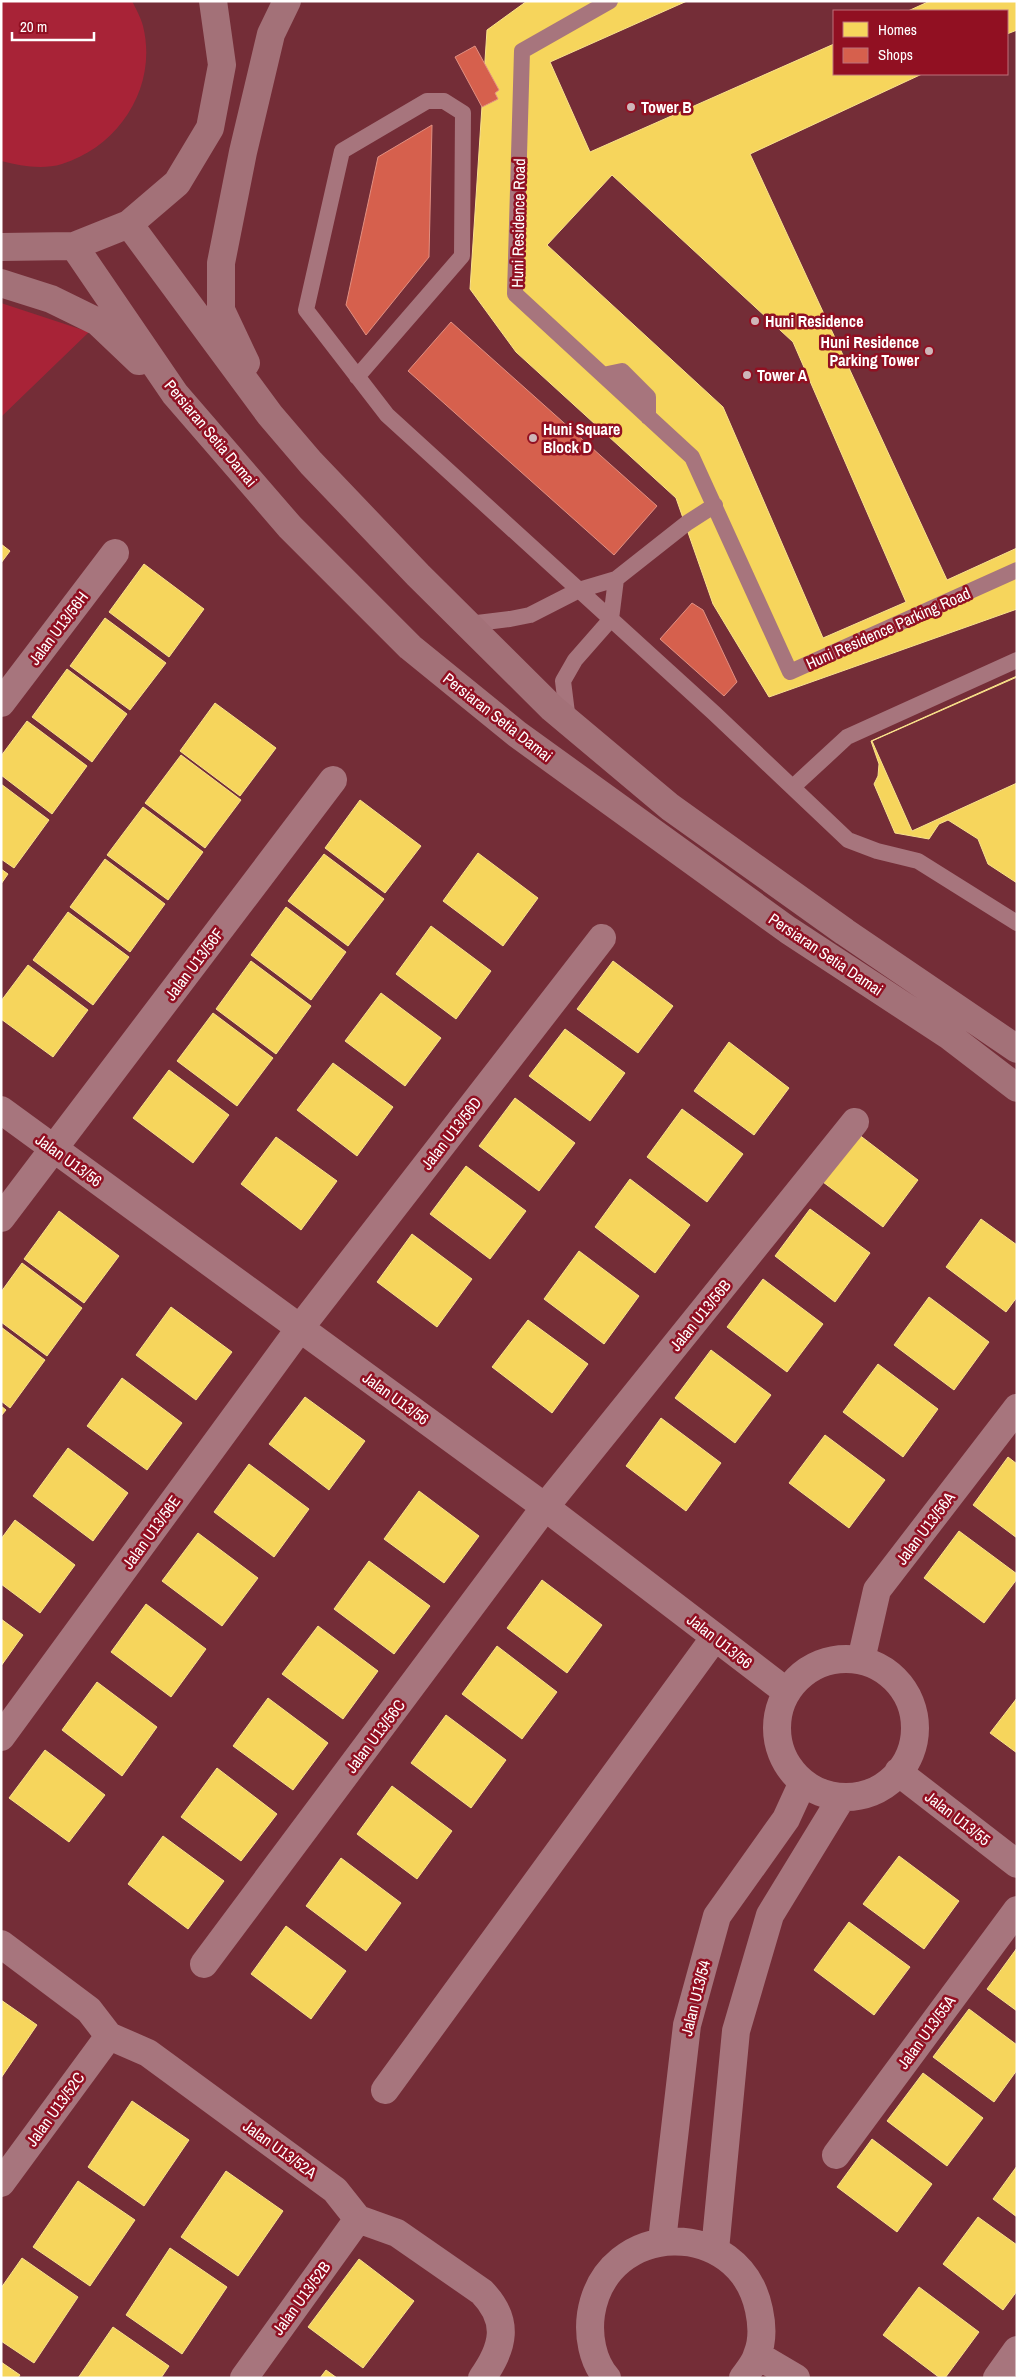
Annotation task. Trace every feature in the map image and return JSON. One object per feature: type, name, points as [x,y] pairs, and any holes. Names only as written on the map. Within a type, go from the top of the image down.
[{"type":"street","points":[[1,247],[74,246],[129,224],[177,182],[210,128],[222,65],[214,1]]},
{"type":"street","points":[[270,415],[221,310],[221,263],[243,152],[271,34],[286,1]]},
{"type":"street","name":"Persiaran Setia Damai","points":[[129,224],[270,415],[310,463],[418,575],[568,721],[670,807],[844,932],[1017,1049]]},
{"type":"street","name":"Persiaran Setia Damai","points":[[74,246],[176,394],[290,527],[410,647],[517,734],[636,821],[788,930],[948,1036],[1017,1088]]},
{"type":"street","points":[[1,283],[51,299],[98,322],[176,394]]},
{"type":"street","name":"Jalan U13/56H","points":[[1,703],[114,552]]},
{"type":"street","name":"Jalan U13/56F","points":[[1,1218],[333,780]]},
{"type":"street","name":"Jalan U13/56D","points":[[300,1328],[602,938]]},
{"type":"street","name":"Jalan U13/56","points":[[1,1110],[545,1507],[787,1692]]},
{"type":"street","name":"Jalan U13/56B","points":[[545,1507],[855,1122]]},
{"type":"street","name":"Jalan U13/56E","points":[[1,1737],[300,1328]]},
{"type":"street","name":"Jalan U13/56A","points":[[861,1660],[877,1590],[1017,1408]]},
{"type":"street","name":"Jalan U13/56C","points":[[204,1964],[545,1507]]},
{"type":"street","points":[[385,2090],[714,1637]]},
{"type":"street","points":[[839,1658],[861,1660],[882,1669],[900,1685],[911,1706],[915,1729],[911,1752],[898,1772],[883,1786],[863,1795],[842,1797],[821,1792],[803,1782],[789,1767],[780,1750],[777,1730],[779,1710],[787,1692],[800,1676],[818,1664],[839,1658]]},
{"type":"street","name":"Jalan U13/55","points":[[898,1772],[1017,1864]]},
{"type":"street","name":"Jalan U13/54","points":[[662,2241],[687,2025],[717,1916],[786,1819],[803,1782]]},
{"type":"street","points":[[715,2250],[736,2031],[770,1915],[842,1797]]},
{"type":"street","name":"Jalan U13/55A","points":[[836,2155],[1017,1910]]},
{"type":"street","name":"Jalan U13/52A","points":[[1,1944],[89,2010],[109,2036],[148,2053],[335,2190],[358,2219]]},
{"type":"street","name":"Jalan U13/52C","points":[[1,2183],[109,2036]]},
{"type":"street","points":[[358,2219],[397,2233],[482,2292],[494,2304],[500,2319],[501,2338],[496,2358],[482,2378]]},
{"type":"street","name":"Jalan U13/52B","points":[[244,2378],[358,2219]]},
{"type":"street","points":[[602,2376],[592,2349],[589,2325],[593,2301],[604,2280],[619,2262],[639,2248],[662,2241],[680,2240],[698,2243],[715,2250],[740,2268],[756,2294],[762,2325],[750,2366],[796,2378]]},
{"type":"street","points":[[997,2378],[1017,2350]]},
{"type":"lane","name":"Huni Residence Road","points":[[610,1],[522,51],[515,294],[692,457],[715,504]]},
{"type":"lane","points":[[357,377],[462,256],[463,113],[444,101],[426,102],[342,151],[306,310],[386,416],[794,786],[848,840],[877,851],[918,861],[1017,923]]},
{"type":"lane","points":[[469,624],[530,615],[578,590],[616,579],[687,523],[715,504]]},
{"type":"lane","name":"Huni Residence Parking Road","points":[[715,504],[790,672],[1017,570]]},
{"type":"lane","points":[[568,721],[563,681],[575,660],[611,619],[616,579]]},
{"type":"lane","points":[[794,786],[846,737],[1017,660]]},
{"type":"shaded area","points":[[1,1],[132,1],[143,26],[146,48],[145,70],[139,91],[130,111],[117,128],[101,143],[83,155],[62,164],[47,167],[24,166],[1,161]]},
{"type":"shaded area","points":[[1,303],[89,332],[1,417]]},
{"type":"building: Homes","name":"Huni Residence","points":[[527,1],[1017,1],[1017,609],[769,697],[713,604],[676,498],[516,352],[470,289],[487,30]]},
{"type":"building: Homes","name":"Tower B","points":[[687,1],[930,1],[910,10],[833,10],[833,44],[590,152],[550,62]]},
{"type":"building: Homes","name":"Huni Residence Parking Tower","points":[[1017,30],[1017,548],[947,580],[750,154],[920,75],[1008,75],[1008,34]]},
{"type":"building: Homes","name":"Tower A","points":[[612,175],[793,342],[906,602],[823,638],[723,407],[547,245]]},
{"type":"building: Homes","points":[[1,544],[10,551],[1,563]]},
{"type":"building: Homes","points":[[144,564],[204,609],[169,657],[109,612]]},
{"type":"building: Homes","points":[[105,618],[166,663],[130,710],[70,666]]},
{"type":"building: Homes","points":[[67,669],[127,714],[92,762],[32,717]]},
{"type":"building: Homes","points":[[1017,676],[1017,883],[988,864],[978,839],[948,820],[939,824],[929,839],[895,833],[874,784],[878,776],[879,764],[871,741]]},
{"type":"building: Homes","points":[[1017,677],[1017,783],[912,831],[872,741]]},
{"type":"building: Homes","points":[[215,703],[276,748],[240,796],[180,751]]},
{"type":"building: Homes","points":[[27,721],[87,766],[52,814],[1,775],[1,756]]},
{"type":"building: Homes","points":[[181,755],[241,800],[205,848],[145,803]]},
{"type":"building: Homes","points":[[1,784],[49,820],[14,868],[1,859]]},
{"type":"building: Homes","points":[[360,800],[421,846],[385,893],[325,848]]},
{"type":"building: Homes","points":[[143,807],[203,852],[168,900],[107,855]]},
{"type":"building: Homes","points":[[478,853],[538,898],[503,946],[443,901]]},
{"type":"building: Homes","points":[[324,854],[384,899],[348,946],[288,901]]},
{"type":"building: Homes","points":[[105,859],[165,904],[130,952],[70,907]]},
{"type":"building: Homes","points":[[1,869],[8,874],[1,884]]},
{"type":"building: Homes","points":[[286,907],[346,952],[311,1000],[251,955]]},
{"type":"building: Homes","points":[[68,912],[129,957],[93,1005],[33,960]]},
{"type":"building: Homes","points":[[431,926],[491,971],[456,1019],[396,974]]},
{"type":"building: Homes","points":[[251,961],[311,1006],[276,1054],[216,1009]]},
{"type":"building: Homes","points":[[613,961],[673,1006],[638,1053],[577,1009]]},
{"type":"building: Homes","points":[[28,965],[88,1010],[53,1057],[1,1019],[1,1001]]},
{"type":"building: Homes","points":[[381,993],[441,1038],[405,1086],[345,1041]]},
{"type":"building: Homes","points":[[213,1013],[273,1058],[237,1106],[177,1061]]},
{"type":"building: Homes","points":[[565,1029],[625,1073],[590,1121],[529,1076]]},
{"type":"building: Homes","points":[[729,1042],[789,1088],[754,1135],[694,1091]]},
{"type":"building: Homes","points":[[333,1063],[393,1107],[357,1156],[297,1110]]},
{"type":"building: Homes","points":[[169,1070],[229,1115],[193,1163],[133,1118]]},
{"type":"building: Homes","points":[[515,1098],[575,1143],[539,1191],[479,1146]]},
{"type":"building: Homes","points":[[682,1109],[743,1154],[707,1202],[647,1157]]},
{"type":"building: Homes","points":[[858,1134],[918,1180],[883,1227],[823,1182]]},
{"type":"building: Homes","points":[[276,1137],[337,1181],[301,1230],[241,1184]]},
{"type":"building: Homes","points":[[466,1166],[526,1211],[490,1259],[430,1214]]},
{"type":"building: Homes","points":[[630,1179],[690,1225],[655,1273],[595,1227]]},
{"type":"building: Homes","points":[[810,1209],[870,1253],[835,1302],[775,1256]]},
{"type":"building: Homes","points":[[59,1211],[119,1256],[84,1303],[24,1259]]},
{"type":"building: Homes","points":[[981,1219],[1017,1245],[1017,1297],[1006,1312],[946,1267]]},
{"type":"building: Homes","points":[[412,1234],[472,1279],[437,1327],[377,1282]]},
{"type":"building: Homes","points":[[579,1251],[639,1296],[604,1344],[544,1299]]},
{"type":"building: Homes","points":[[22,1263],[82,1308],[47,1356],[1,1322],[1,1292]]},
{"type":"building: Homes","points":[[763,1279],[823,1324],[787,1372],[727,1327]]},
{"type":"building: Homes","points":[[929,1297],[989,1342],[954,1390],[894,1345]]},
{"type":"building: Homes","points":[[171,1307],[232,1352],[196,1400],[136,1355]]},
{"type":"building: Homes","points":[[528,1320],[588,1364],[552,1413],[492,1367]]},
{"type":"building: Homes","points":[[1,1327],[45,1360],[10,1408],[1,1401]]},
{"type":"building: Homes","points":[[711,1350],[771,1395],[735,1443],[675,1398]]},
{"type":"building: Homes","points":[[878,1364],[938,1409],[903,1457],[843,1412]]},
{"type":"building: Homes","points":[[122,1378],[182,1423],[147,1470],[87,1426]]},
{"type":"building: Homes","points":[[305,1397],[365,1441],[329,1490],[269,1444]]},
{"type":"building: Homes","points":[[1,1406],[6,1410],[1,1416]]},
{"type":"building: Homes","points":[[661,1418],[721,1463],[686,1511],[626,1466]]},
{"type":"building: Homes","points":[[825,1435],[885,1480],[849,1528],[789,1483]]},
{"type":"building: Homes","points":[[68,1448],[128,1493],[93,1541],[33,1496]]},
{"type":"building: Homes","points":[[1008,1457],[1017,1464],[1017,1538],[973,1505]]},
{"type":"building: Homes","points":[[249,1464],[309,1509],[274,1557],[214,1512]]},
{"type":"building: Homes","points":[[419,1491],[479,1536],[444,1583],[384,1539]]},
{"type":"building: Homes","points":[[15,1520],[75,1565],[40,1613],[1,1584],[1,1539]]},
{"type":"building: Homes","points":[[959,1531],[1017,1574],[1017,1579],[984,1623],[924,1578]]},
{"type":"building: Homes","points":[[198,1533],[258,1578],[222,1626],[162,1581]]},
{"type":"building: Homes","points":[[369,1561],[430,1606],[394,1654],[334,1609]]},
{"type":"building: Homes","points":[[542,1580],[602,1625],[567,1673],[507,1628]]},
{"type":"building: Homes","points":[[146,1604],[206,1649],[171,1697],[111,1652]]},
{"type":"building: Homes","points":[[1,1619],[23,1635],[1,1666]]},
{"type":"building: Homes","points":[[318,1626],[378,1671],[343,1719],[282,1674]]},
{"type":"building: Homes","points":[[497,1646],[557,1692],[522,1739],[462,1694]]},
{"type":"building: Homes","points":[[97,1682],[157,1727],[122,1776],[62,1730]]},
{"type":"building: Homes","points":[[268,1698],[328,1743],[293,1790],[233,1746]]},
{"type":"building: Homes","points":[[1017,1698],[1017,1753],[990,1733]]},
{"type":"building: Homes","points":[[446,1715],[506,1760],[471,1808],[411,1763]]},
{"type":"building: Homes","points":[[45,1750],[105,1795],[69,1842],[9,1798]]},
{"type":"building: Homes","points":[[217,1768],[277,1814],[241,1861],[181,1817]]},
{"type":"building: Homes","points":[[392,1786],[452,1831],[417,1879],[357,1834]]},
{"type":"building: Homes","points":[[163,1836],[224,1881],[188,1929],[128,1884]]},
{"type":"building: Homes","points":[[899,1856],[959,1901],[924,1949],[863,1904]]},
{"type":"building: Homes","points":[[341,1858],[401,1903],[366,1951],[306,1906]]},
{"type":"building: Homes","points":[[849,1922],[910,1967],[874,2015],[814,1970]]},
{"type":"building: Homes","points":[[286,1926],[346,1971],[311,2019],[251,1974]]},
{"type":"building: Homes","points":[[1017,1948],[1017,2011],[987,1989]]},
{"type":"building: Homes","points":[[1,2000],[37,2025],[1,2078]]},
{"type":"building: Homes","points":[[969,2009],[1017,2045],[1017,2070],[994,2102],[933,2057]]},
{"type":"building: Homes","points":[[923,2073],[983,2118],[947,2166],[887,2121]]},
{"type":"building: Homes","points":[[132,2101],[189,2140],[144,2206],[88,2167]]},
{"type":"building: Homes","points":[[872,2139],[932,2184],[897,2232],[837,2187]]},
{"type":"building: Homes","points":[[1017,2166],[1017,2217],[993,2199]]},
{"type":"building: Homes","points":[[226,2171],[283,2211],[238,2276],[181,2237]]},
{"type":"building: Homes","points":[[78,2181],[135,2220],[90,2286],[33,2247]]},
{"type":"building: Homes","points":[[978,2217],[1017,2245],[1017,2291],[1003,2310],[943,2264]]},
{"type":"building: Homes","points":[[170,2248],[227,2287],[182,2354],[126,2315]]},
{"type":"building: Homes","points":[[22,2258],[78,2297],[34,2363],[1,2341],[1,2288]]},
{"type":"building: Homes","points":[[359,2259],[414,2301],[363,2368],[308,2327]]},
{"type":"building: Homes","points":[[919,2287],[979,2332],[945,2378],[940,2378],[883,2335]]},
{"type":"building: Homes","points":[[113,2327],[169,2366],[161,2378],[78,2378]]},
{"type":"building: Homes","points":[[1,2362],[20,2375],[18,2378],[1,2378]]},
{"type":"building: Homes","points":[[326,2370],[337,2378],[320,2378]]},
{"type":"building: Shops","points":[[475,46],[499,90],[495,93],[498,99],[482,107],[455,57]]},
{"type":"building: Shops","points":[[432,125],[429,257],[366,335],[346,305],[378,157]]},
{"type":"building: Shops","name":"Huni Square Block D","points":[[451,322],[657,506],[614,555],[408,371]]},
{"type":"building: Shops","points":[[692,603],[703,610],[737,682],[724,696],[660,639]]},
{"type":"place","name":"Tower B","points":[[631,107]]},
{"type":"place","name":"Huni Residence","points":[[755,321]]},
{"type":"place","name":"Huni Residence Parking Tower","points":[[929,351]]},
{"type":"place","name":"Tower A","points":[[747,375]]},
{"type":"place","name":"Huni Square Block D","points":[[533,438]]}]
